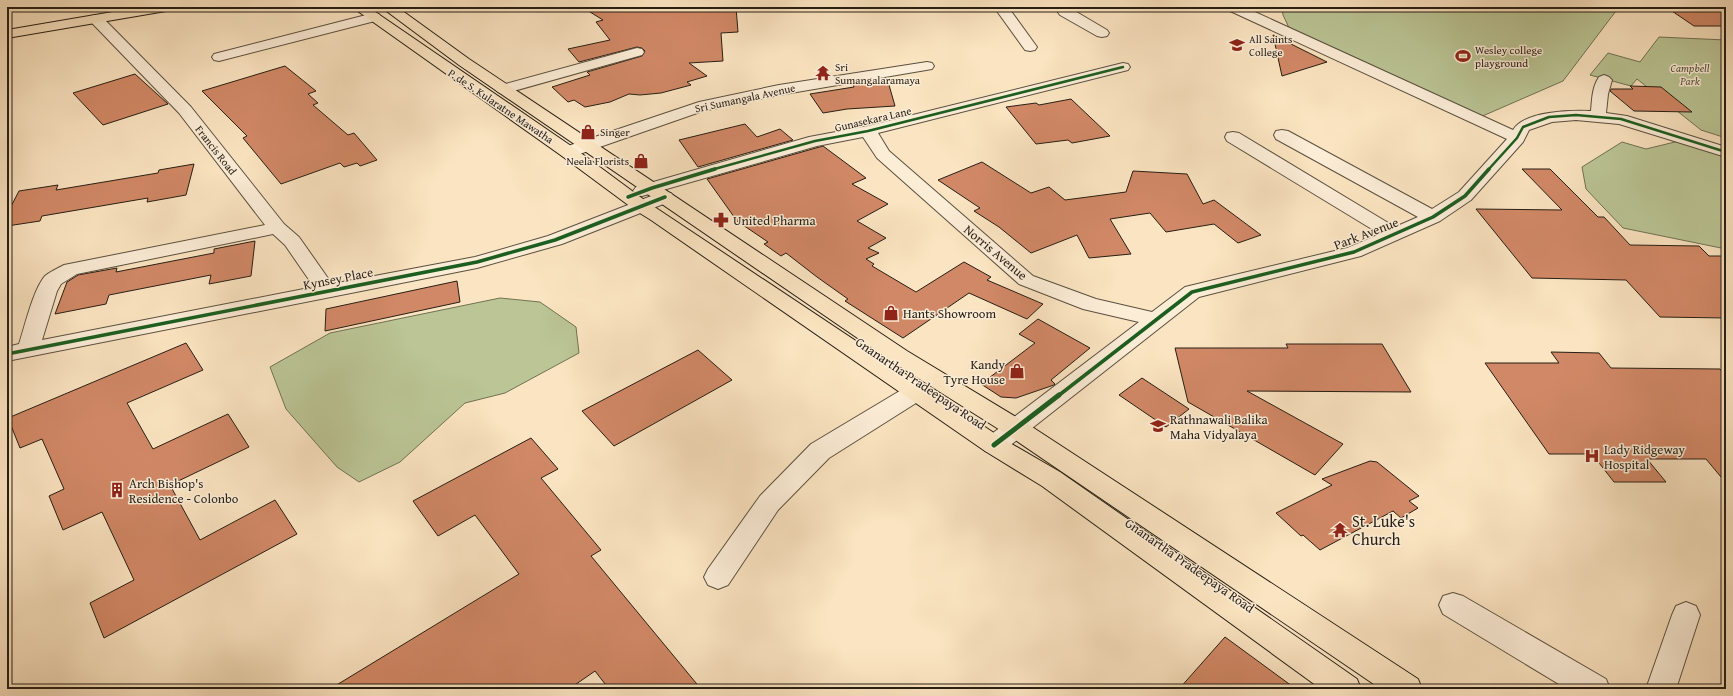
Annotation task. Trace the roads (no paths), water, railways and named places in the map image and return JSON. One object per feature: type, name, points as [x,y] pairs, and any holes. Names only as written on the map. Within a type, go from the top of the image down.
[{"type":"main road","points":[[7,34],[166,7]]},
{"type":"main road","name":"P. de S. Kularatne Mawatha","points":[[359,7],[568,152],[646,197]]},
{"type":"main road","name":"P. de S. Kularatne Mawatha","points":[[388,7],[503,89],[587,145],[646,197]]},
{"type":"main road","name":"Gnanartha Pradeepaya Road","points":[[646,197],[658,216],[994,445],[1051,479],[1346,689]]},
{"type":"main road","name":"Gnanartha Pradeepaya Road","points":[[646,197],[1017,429],[1407,689]]},
{"type":"street","points":[[1001,7],[1030,47]]},
{"type":"street","points":[[1061,7],[1065,12],[1102,33]]},
{"type":"street","points":[[1233,7],[1517,138]]},
{"type":"street","points":[[219,57],[374,17]]},
{"type":"street","name":"Francis Road","points":[[96,19],[185,110],[277,228],[292,241],[326,290]]},
{"type":"street","points":[[503,89],[637,52]]},
{"type":"street","name":"Sri Sumangala Avenue","points":[[568,152],[699,107],[778,90],[927,66]]},
{"type":"street","name":"Gunasekara Lane","points":[[646,197],[745,160],[815,141],[868,131],[1123,67]]},
{"type":"street","points":[[1598,117],[1600,94],[1604,80]]},
{"type":"street","name":"Park Avenue","points":[[994,445],[1017,429],[1192,292],[1354,252],[1433,217],[1465,196],[1517,138],[1523,127],[1549,117],[1576,115],[1621,119],[1726,152]]},
{"type":"street","name":"Norris Avenue","points":[[868,131],[883,154],[1026,280],[1090,304],[1157,320]]},
{"type":"street","points":[[1282,135],[1433,217]]},
{"type":"street","points":[[1233,137],[1394,234]]},
{"type":"street","name":"Kynsey Place","points":[[7,354],[326,290],[477,262],[555,240],[646,197]]},
{"type":"street","points":[[28,350],[47,291],[53,280],[71,270],[277,228]]},
{"type":"street","points":[[718,577],[769,503],[820,451],[916,392]]},
{"type":"street","points":[[1453,605],[1595,689]]},
{"type":"street","points":[[1661,689],[1686,615]]},
{"type":"place","name":"All Saints College","points":[[1237,45]]},
{"type":"place","name":"Wesley college playground","points":[[1463,56]]},
{"type":"place","name":"Sri Sumangalaramaya","points":[[823,73]]},
{"type":"place","name":"Singer","points":[[588,132]]},
{"type":"place","name":"Neela Florists","points":[[641,161]]},
{"type":"place","name":"United Pharma","points":[[721,220]]},
{"type":"place","name":"Hants Showroom","points":[[891,313]]},
{"type":"place","name":"Kandy Tyre House","points":[[1017,371]]},
{"type":"place","name":"Rathnawali Balika Maha Vidyalaya","points":[[1158,426]]},
{"type":"place","name":"Lady Ridgeway Hospital","points":[[1592,456]]},
{"type":"place","name":"Arch Bishop's Residence - Colonbo","points":[[117,490]]},
{"type":"place","name":"St. Luke's Church","points":[[1340,530]]},
{"type":"park label","name":"Campbell Park","points":[[1690,74]]}]
